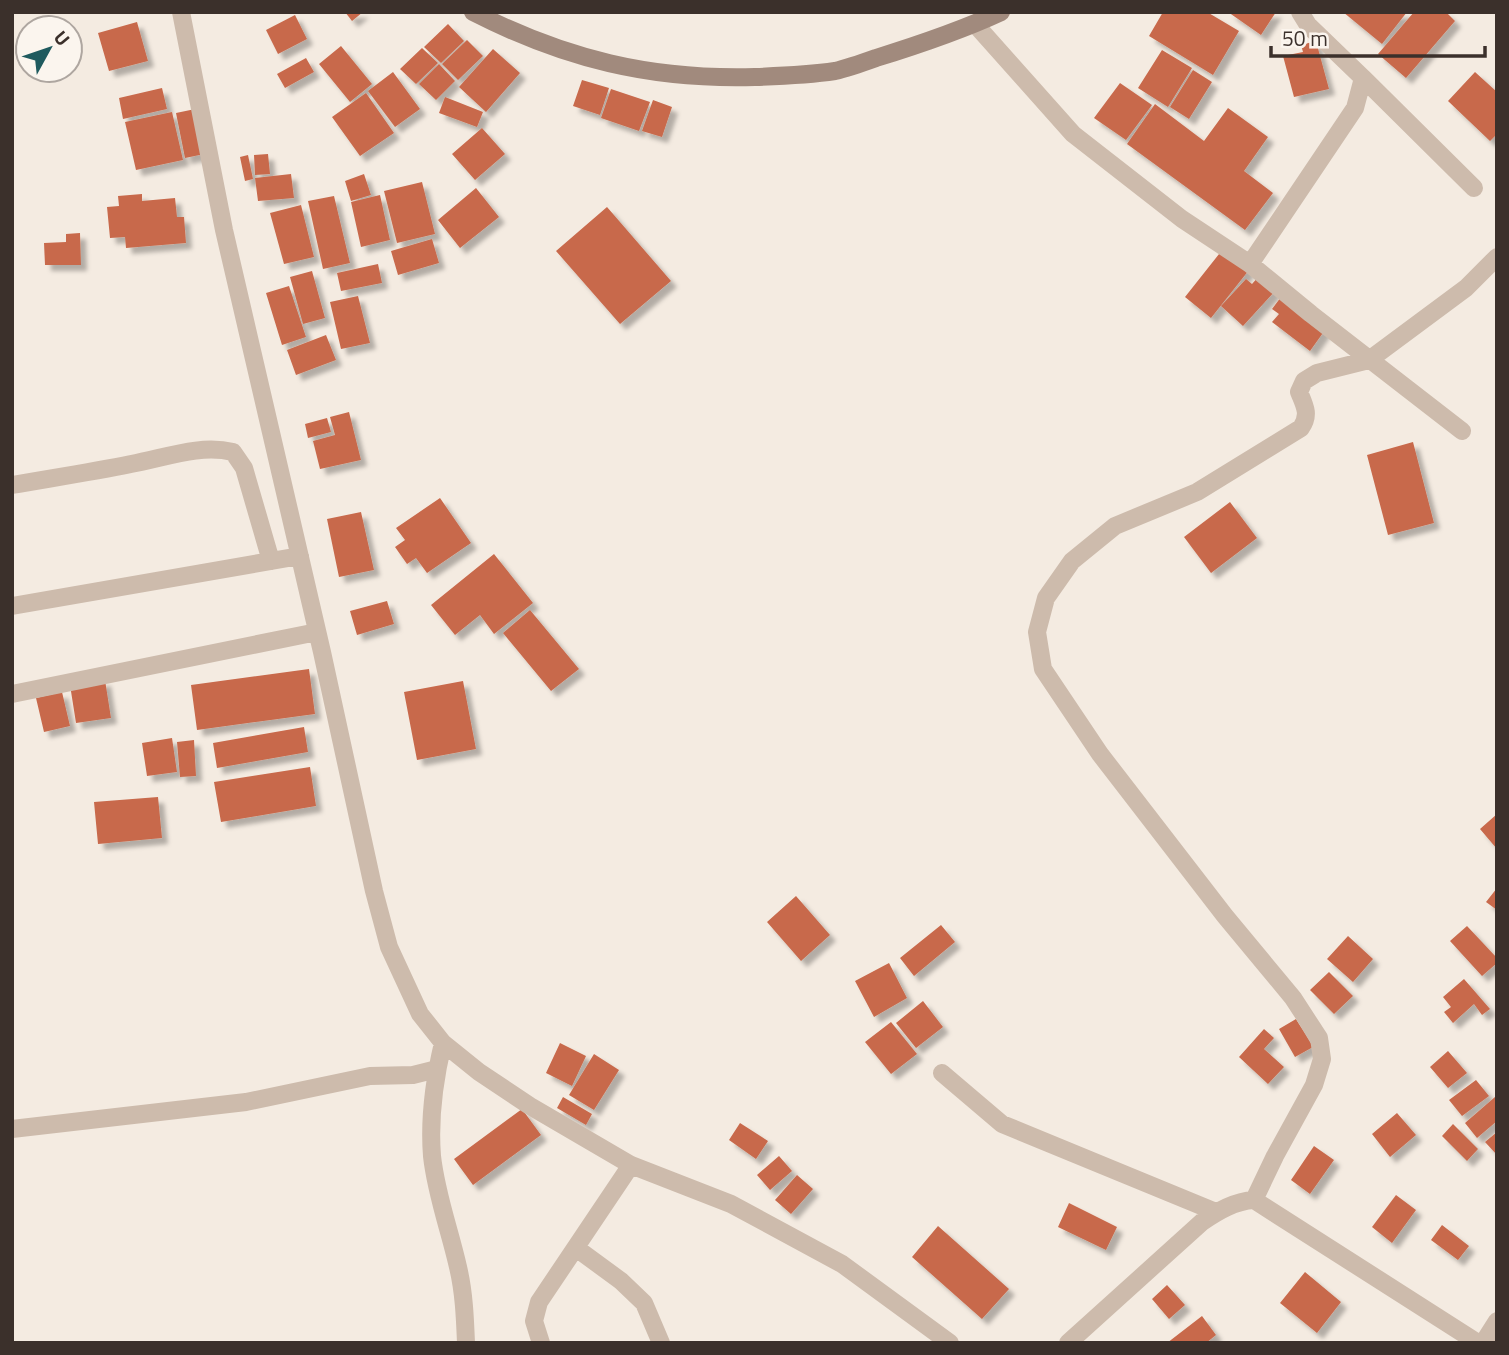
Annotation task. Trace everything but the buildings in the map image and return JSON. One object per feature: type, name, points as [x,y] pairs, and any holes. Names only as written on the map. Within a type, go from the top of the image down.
[{"type":"street","points":[[181,12],[224,230],[358,821],[389,947],[420,1014],[443,1043],[479,1072],[591,1144],[631,1165],[731,1204],[842,1264],[950,1343]]},
{"type":"street","points":[[472,12],[508,31],[605,64],[676,75],[736,77],[796,75],[837,70],[904,50],[1001,12]]},
{"type":"street","points":[[501,12],[508,31]]},
{"type":"street","points":[[1300,12],[1308,24],[1474,188]]},
{"type":"street","points":[[975,24],[1073,134],[1182,219],[1250,264],[1462,431]]},
{"type":"street","points":[[1250,264],[1355,108],[1363,78]]},
{"type":"street","points":[[1254,1200],[1314,1085],[1322,1059],[1319,1038],[1293,998],[1224,916],[1100,754],[1043,669],[1037,632],[1046,598],[1072,561],[1115,526],[1197,492],[1301,428],[1306,420],[1307,409],[1299,392],[1304,381],[1317,373],[1369,360],[1465,288],[1497,257]]},
{"type":"street","points":[[12,485],[197,450],[215,448],[233,452],[244,468],[271,561]]},
{"type":"street","points":[[12,606],[300,556]]},
{"type":"street","points":[[12,694],[317,632]]},
{"type":"street","points":[[443,1043],[430,1122],[432,1159],[459,1270],[465,1309],[466,1343]]},
{"type":"street","points":[[12,1129],[246,1102],[370,1076],[413,1075],[437,1069]]},
{"type":"street","points":[[942,1073],[1002,1124],[1216,1212]]},
{"type":"street","points":[[541,1343],[534,1321],[539,1302],[631,1165]]},
{"type":"street","points":[[1068,1343],[1181,1239],[1216,1212],[1254,1200],[1480,1343],[1497,1321]]},
{"type":"street","points":[[576,1248],[621,1281],[644,1303],[661,1343]]}]
